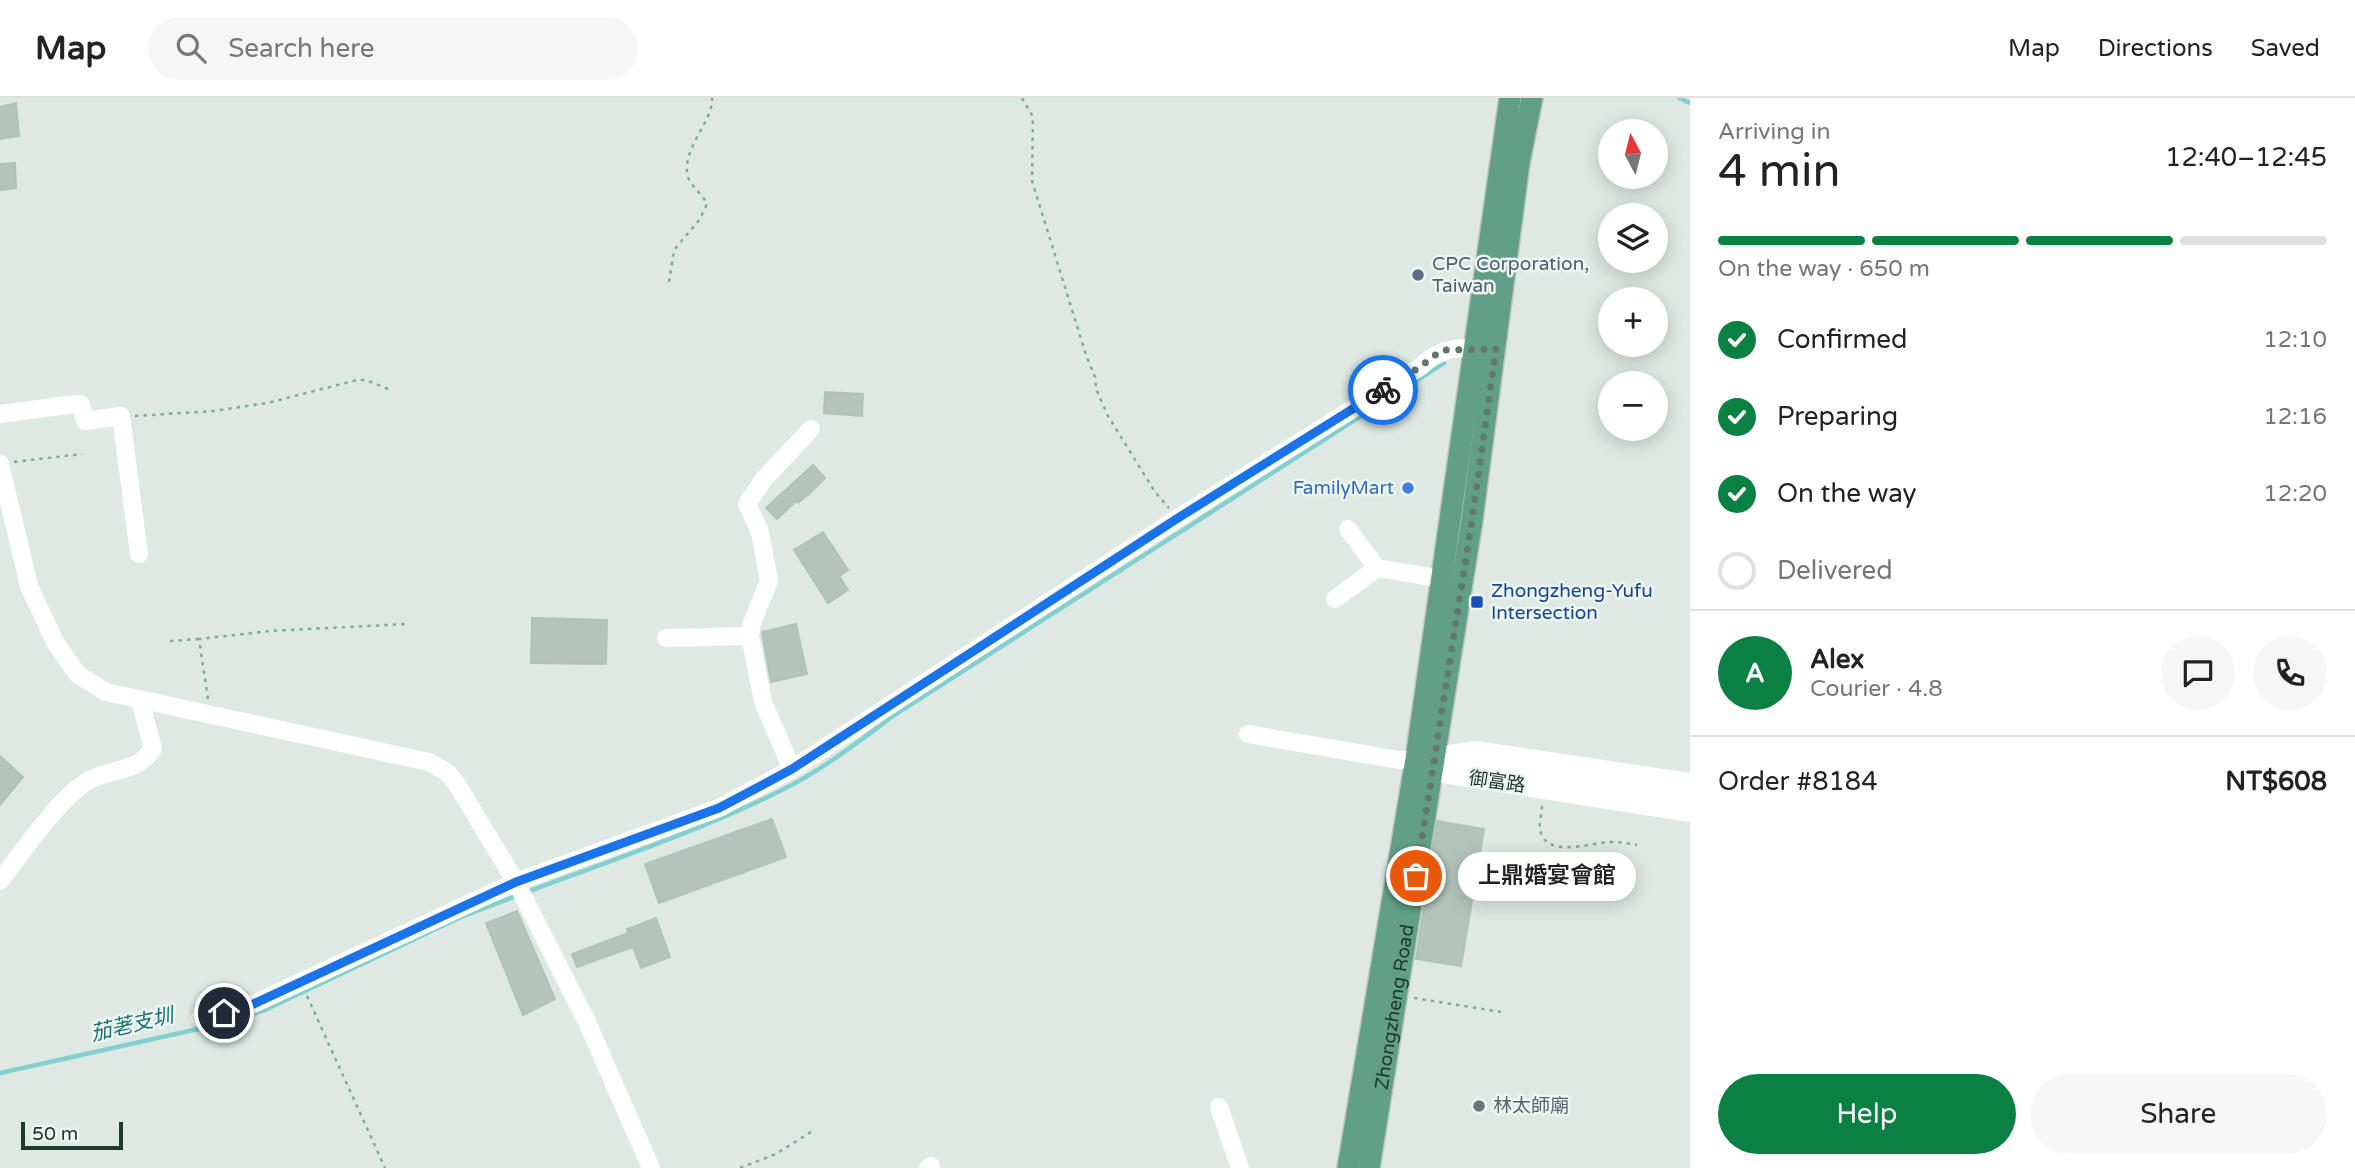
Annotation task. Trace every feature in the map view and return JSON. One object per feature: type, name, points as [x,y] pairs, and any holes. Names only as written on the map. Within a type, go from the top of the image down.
[{"type":"main road","name":"Zhongzheng Road","points":[[1369,1168],[1397,995],[1485,349],[1510,98]]},
{"type":"main road","name":"Zhongzheng Road","points":[[1348,1168],[1428,763],[1442,579],[1531,98]]},
{"type":"street","points":[[200,1018],[247,1007],[516,882],[719,808],[792,769],[1178,518],[1420,367],[1442,350],[1485,349]]},
{"type":"street","points":[[0,414],[82,404],[85,421],[121,416],[139,554]]},
{"type":"street","points":[[792,769],[763,702],[750,636],[752,623],[769,581],[760,533],[747,504],[764,479],[811,429]]},
{"type":"street","points":[[0,464],[29,586],[55,642],[78,675],[106,692],[429,762],[448,773],[516,882],[587,1022],[651,1168]]},
{"type":"street","points":[[1348,529],[1377,568],[1442,579]]},
{"type":"street","points":[[1335,599],[1377,568]]},
{"type":"street","points":[[666,638],[750,636]]},
{"type":"street","points":[[0,881],[51,816],[80,787],[92,779],[146,760],[153,748],[140,701]]},
{"type":"street","points":[[1248,734],[1399,760],[1428,763],[1449,753],[1476,750],[1690,782]]},
{"type":"street","name":"御富路","points":[[1428,763],[1544,789],[1690,813]]},
{"type":"street","name":"御富路","points":[[1428,763],[1690,798]]},
{"type":"street","points":[[1219,1107],[1240,1168]]},
{"type":"path","points":[[669,282],[674,250],[700,219],[707,204],[703,195],[692,186],[687,173],[695,135],[713,108],[712,98]]},
{"type":"path","points":[[1022,98],[1033,117],[1032,181],[1095,377],[1096,389],[1145,477],[1178,518]]},
{"type":"path","points":[[121,416],[213,411],[267,403],[357,380],[366,380],[388,389]]},
{"type":"path","points":[[0,464],[82,454]]},
{"type":"path","points":[[170,641],[270,631],[406,624]]},
{"type":"path","points":[[199,639],[211,716]]},
{"type":"path","points":[[1544,789],[1540,830],[1552,845],[1569,849],[1614,842],[1637,845]]},
{"type":"path","points":[[300,982],[385,1168]]},
{"type":"path","points":[[1397,995],[1501,1012]]},
{"type":"path","points":[[740,1168],[776,1154],[814,1130]]},
{"type":"building","points":[[16,103],[19,136],[0,139],[0,107]]},
{"type":"building","points":[[15,163],[16,188],[0,190],[0,164]]},
{"type":"building","points":[[825,392],[863,394],[862,416],[824,413]]},
{"type":"building","points":[[813,465],[825,478],[777,519],[766,508]]},
{"type":"building","points":[[823,532],[848,570],[839,576],[848,590],[828,603],[794,550]]},
{"type":"building","points":[[532,618],[607,620],[606,664],[531,663]]},
{"type":"building","points":[[796,624],[807,674],[771,682],[762,632]]},
{"type":"building","points":[[0,756],[23,777],[0,805]]},
{"type":"building","points":[[772,819],[786,857],[659,903],[645,864]]},
{"type":"building","points":[[1437,821],[1484,829],[1461,966],[1416,959]]},
{"type":"building","points":[[517,911],[555,999],[523,1015],[486,923]]},
{"type":"building","points":[[656,918],[670,957],[641,968],[633,947],[577,967],[572,954],[628,933],[627,929]]},
{"type":"waterway","points":[[1679,98],[1690,103]]},
{"type":"waterway","name":"茄荖支圳","points":[[527,892],[687,832],[795,783],[840,755],[896,714],[1444,363]]},
{"type":"waterway","name":"茄荖支圳","points":[[249,1015],[265,1010],[461,917],[519,895]]},
{"type":"waterway","name":"茄荖支圳","points":[[0,1073],[198,1029],[240,1017]]},
{"type":"way so far","points":[[1383,390],[1442,350],[1496,349],[1416,876]]},
{"type":"place","name":"CPC Corporation, Taiwan","points":[[1418,275]]},
{"type":"place","name":"FamilyMart","points":[[1408,488]]},
{"type":"place","name":"Zhongzheng-Yufu Intersection","points":[[1477,602]]},
{"type":"place","name":"上鼎婚宴會館","points":[[1416,876]]},
{"type":"place","name":"林太師廟","points":[[1479,1106]]},
{"type":"route","points":[[224,1013],[247,1007],[516,882],[719,808],[792,769],[1178,518],[1383,390]]}]
